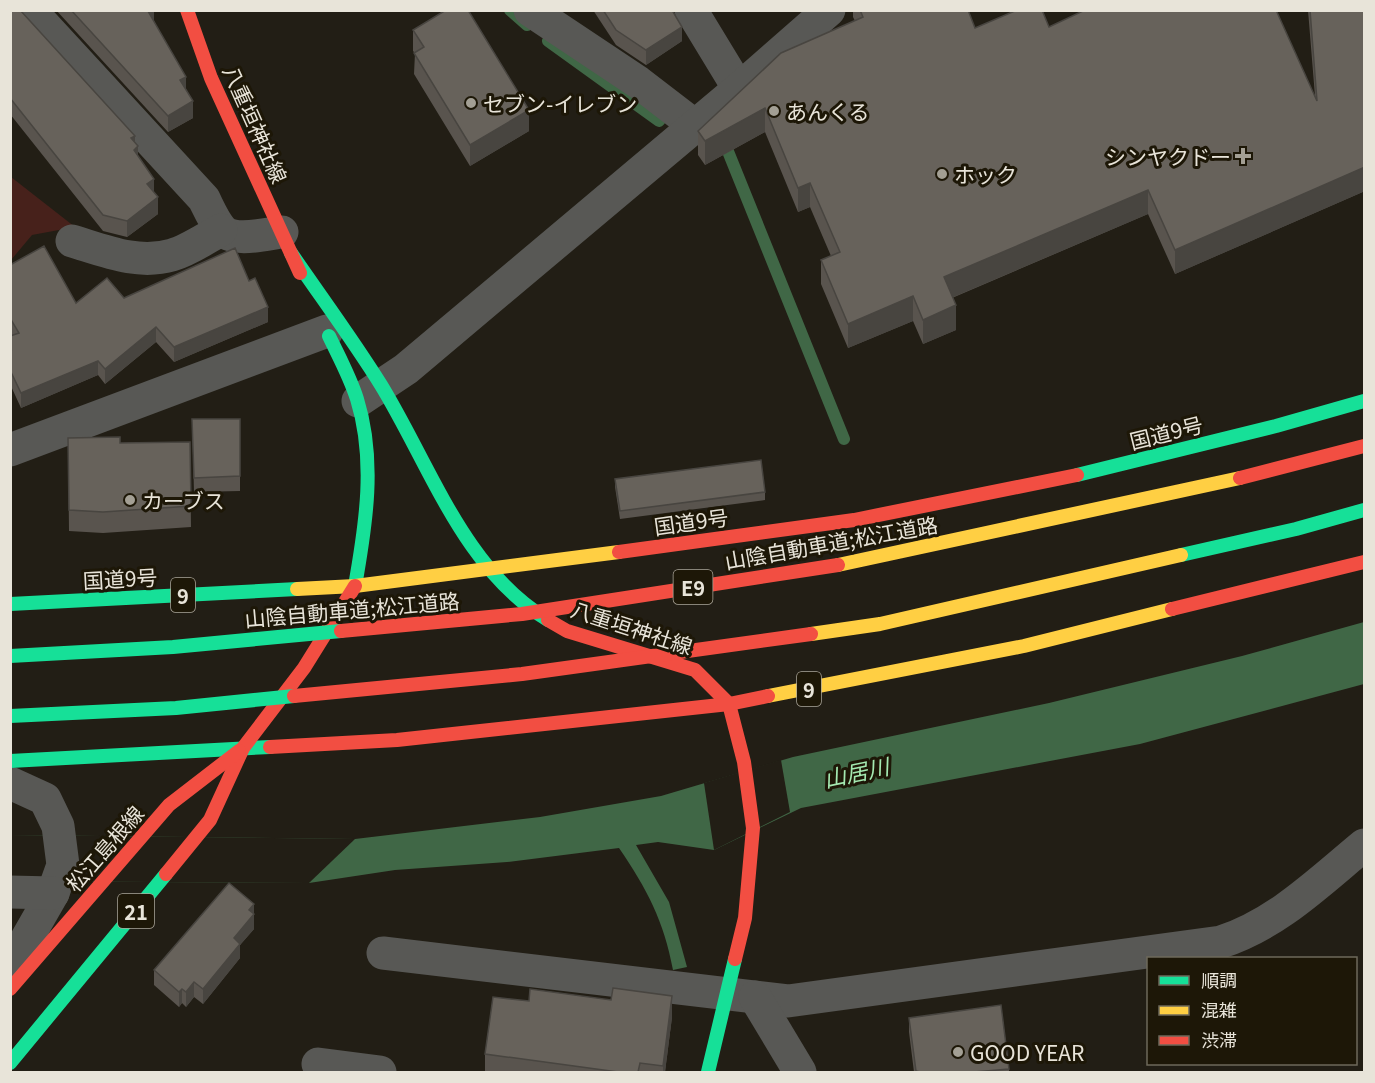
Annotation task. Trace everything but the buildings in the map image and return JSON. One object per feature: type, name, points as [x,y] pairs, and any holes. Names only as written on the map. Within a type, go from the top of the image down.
[{"type":"main road","name":"八重垣神社線","points":[[187,10],[211,78],[327,331],[492,570],[525,606],[567,631],[694,670],[729,704]]},
{"type":"main road","name":"八重垣神社線","points":[[287,243],[369,393],[366,530],[355,586]]},
{"type":"main road","name":"国道9号","points":[[10,604],[355,586],[492,570],[854,520],[1040,484],[1276,426],[1365,401]]},
{"type":"main road","name":"山陰自動車道;松江道路","points":[[10,656],[173,647],[522,614],[788,573],[868,560],[1284,468],[1365,446]]},
{"type":"main road","points":[[10,717],[176,708],[522,674],[880,624],[1296,529],[1365,510]]},
{"type":"main road","name":"9","points":[[10,761],[397,740],[729,704],[1024,646],[1365,562]]},
{"type":"main road","name":"松江島根線","points":[[10,1063],[210,820],[243,748],[304,668],[355,586]]},
{"type":"main road","points":[[708,1072],[742,995],[745,918],[753,828],[744,762],[729,704]]},
{"type":"main road","name":"松江島根線","points":[[10,989],[169,805],[243,748]]},
{"type":"street","points":[[30,10],[204,199],[221,230],[230,235],[287,243]]},
{"type":"street","points":[[530,10],[638,81],[694,125]]},
{"type":"street","points":[[691,10],[739,89]]},
{"type":"street","points":[[369,393],[406,369],[639,175],[829,10]]},
{"type":"street","points":[[72,241],[118,255],[148,259],[173,255],[221,230]]},
{"type":"street","points":[[12,444],[327,331]]},
{"type":"street","points":[[10,783],[45,799],[58,826],[63,866],[53,893],[10,968]]},
{"type":"street","points":[[383,953],[788,1001],[1221,942],[1246,934],[1272,920],[1365,845]]},
{"type":"street","points":[[10,892],[53,893]]},
{"type":"street","points":[[742,995],[800,1072]]},
{"type":"street","points":[[318,1064],[380,1072]]},
{"type":"shaded area","points":[[11,177],[75,227],[32,235],[11,260]]},
{"type":"water","name":"山居川","points":[[1364,622],[1364,684],[1140,744],[801,808],[714,850],[658,842],[636,845],[669,902],[687,967],[673,970],[665,936],[653,906],[619,848],[507,862],[395,870],[309,883],[11,881],[11,835],[355,839],[540,817],[661,796],[793,757],[1049,703],[1242,656]]},
{"type":"pier","points":[[781,760],[790,812],[714,850],[704,783]]},
{"type":"pier","points":[[11,835],[355,839],[309,883],[11,881]]},
{"type":"waterway","points":[[510,10],[527,25]]},
{"type":"waterway","points":[[548,41],[659,121],[664,115]]},
{"type":"waterway","points":[[723,139],[844,439]]},
{"type":"traffic: fast","points":[[291,253],[381,385],[451,514],[471,545],[493,573],[519,599],[548,620]]},
{"type":"traffic: fast","points":[[329,336],[357,399],[366,445],[367,492],[363,539],[355,586]]},
{"type":"traffic: fast","points":[[1077,475],[1276,426],[1364,401]]},
{"type":"traffic: fast","points":[[1181,555],[1296,529],[1364,510]]},
{"type":"traffic: fast","points":[[10,604],[297,589]]},
{"type":"traffic: fast","points":[[10,656],[173,647],[341,631]]},
{"type":"traffic: fast","points":[[10,716],[176,708],[294,696]]},
{"type":"traffic: fast","points":[[10,761],[270,747]]},
{"type":"traffic: fast","points":[[10,1063],[166,874]]},
{"type":"traffic: fast","points":[[708,1072],[735,959]]},
{"type":"traffic: slow","points":[[838,565],[1240,478]]},
{"type":"traffic: slow","points":[[297,589],[355,586],[619,552]]},
{"type":"traffic: slow","points":[[811,634],[880,624],[1181,555]]},
{"type":"traffic: slow","points":[[768,696],[1024,646],[1172,609]]},
{"type":"traffic: jam","points":[[187,10],[211,78],[300,273]]},
{"type":"traffic: jam","points":[[1240,478],[1364,446]]},
{"type":"traffic: jam","points":[[619,552],[854,520],[1077,475]]},
{"type":"traffic: jam","points":[[1172,609],[1364,562]]},
{"type":"traffic: jam","points":[[341,631],[522,614],[838,565]]},
{"type":"traffic: jam","points":[[166,874],[210,820],[243,748],[304,668],[355,586]]},
{"type":"traffic: jam","points":[[548,620],[567,631],[695,670],[729,704],[744,762],[753,828],[745,918],[735,959]]},
{"type":"traffic: jam","points":[[294,696],[522,674],[811,634]]},
{"type":"traffic: jam","points":[[270,747],[397,740],[729,704],[768,696]]},
{"type":"traffic: jam","points":[[10,989],[169,805],[239,751]]},
{"type":"place","name":"セブン-イレブン","points":[[471,103]]},
{"type":"place","name":"あんくる","points":[[774,111]]},
{"type":"place","name":"シンヤクドー","points":[[1243,156]]},
{"type":"place","name":"ホック","points":[[942,174]]},
{"type":"place","name":"カーブス","points":[[130,500]]},
{"type":"place","name":"GOOD YEAR","points":[[958,1052]]}]
